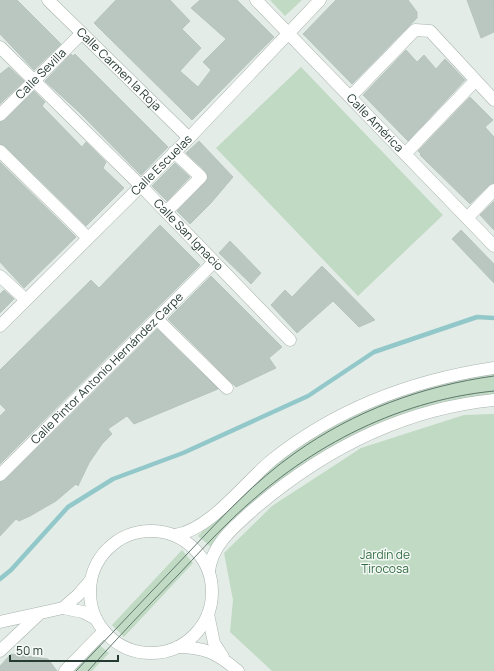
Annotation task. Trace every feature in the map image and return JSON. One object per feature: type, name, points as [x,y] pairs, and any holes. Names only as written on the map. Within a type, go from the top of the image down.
[{"type":"street","name":"Calle Carmen la Roja","points":[[48,0],[189,138]]},
{"type":"street","name":"Calle América","points":[[256,0],[494,246]]},
{"type":"street","name":"Calle Escuelas","points":[[0,326],[189,138],[320,0]]},
{"type":"street","points":[[350,97],[415,30],[430,31],[494,100]]},
{"type":"street","name":"Calle Sevilla","points":[[0,115],[82,33]]},
{"type":"street","name":"Calle San Ignacio","points":[[0,46],[166,212],[290,340]]},
{"type":"street","points":[[405,154],[475,81]]},
{"type":"street","points":[[0,151],[88,238]]},
{"type":"street","points":[[166,212],[200,177],[174,152]]},
{"type":"street","points":[[467,218],[494,190]]},
{"type":"street","name":"Calle Pintor Antonio Hernández Carpe","points":[[0,475],[214,262]]},
{"type":"street","points":[[0,276],[26,300]]},
{"type":"street","points":[[157,319],[227,388]]},
{"type":"street","points":[[175,535],[188,532],[203,524],[272,460],[325,424],[350,410],[411,386],[442,378],[494,368]]},
{"type":"street","points":[[91,578],[91,604],[96,619],[104,631],[119,644],[137,651],[157,653],[177,647],[192,637],[199,630],[208,614],[212,597],[209,571],[216,547],[237,525],[289,480],[332,452],[375,430],[404,419],[455,405],[494,400]]},
{"type":"street","points":[[0,623],[63,608],[78,595],[91,578],[101,557],[118,540],[128,535],[146,531],[164,532],[175,535],[196,550],[209,571]]},
{"type":"street","points":[[63,608],[83,612],[96,619]]},
{"type":"street","points":[[208,614],[214,643],[224,659]]},
{"type":"street","points":[[0,651],[38,615]]},
{"type":"street","points":[[0,623],[8,631],[11,640]]},
{"type":"street","points":[[65,671],[104,631]]},
{"type":"street","points":[[177,647],[207,650],[224,659],[238,671]]},
{"type":"green space","points":[[270,0],[302,0],[285,16]]},
{"type":"green space","points":[[301,67],[443,215],[358,296],[216,148]]},
{"type":"green space","points":[[494,372],[494,395],[386,422],[251,507],[211,547],[198,536],[226,506],[272,465],[338,421],[402,393]]},
{"type":"green space","name":"Jardín de Tirocosa","points":[[494,414],[494,671],[272,671],[230,632],[233,600],[224,553],[272,506],[361,448],[464,415]]},
{"type":"green space","points":[[182,550],[193,563],[124,637],[112,625]]},
{"type":"green space","points":[[97,643],[109,653],[92,671],[70,671]]},
{"type":"building","points":[[0,0],[17,0],[61,44],[34,70],[0,34]]},
{"type":"building","points":[[116,0],[170,0],[190,21],[182,29],[201,48],[180,71],[198,87],[211,70],[203,62],[226,39],[191,8],[200,0],[237,0],[274,37],[192,120],[94,23]]},
{"type":"building","points":[[336,0],[408,0],[417,12],[417,18],[352,84],[303,34]]},
{"type":"building","points":[[467,0],[494,0],[494,32],[481,38]]},
{"type":"building","points":[[406,50],[417,62],[424,55],[436,69],[445,59],[465,80],[408,141],[363,95]]},
{"type":"building","points":[[71,54],[73,56],[75,54],[168,147],[141,175],[79,112],[45,81]]},
{"type":"building","points":[[9,67],[24,81],[0,104],[0,74]]},
{"type":"building","points":[[34,91],[45,102],[42,106],[82,147],[86,142],[106,162],[103,168],[124,188],[86,226],[5,146],[0,144],[0,122],[5,120]]},
{"type":"building","points":[[470,97],[493,120],[485,127],[494,137],[494,183],[489,185],[470,204],[420,155],[421,154],[418,151]]},
{"type":"building","points":[[199,141],[233,177],[211,203],[190,224],[177,211],[208,179],[206,172],[186,153]]},
{"type":"building","points":[[0,162],[76,237],[24,288],[0,262]]},
{"type":"building","points":[[175,163],[190,177],[167,201],[152,186]]},
{"type":"building","points":[[494,201],[494,230],[480,215]]},
{"type":"building","points":[[160,225],[200,265],[0,464],[0,416],[6,410],[0,404],[0,370],[91,280],[99,288]]},
{"type":"building","points":[[461,230],[494,264],[494,283],[452,239]]},
{"type":"building","points":[[230,241],[261,273],[251,284],[219,253]]},
{"type":"building","points":[[322,266],[375,320],[359,327],[333,301],[297,333],[271,305],[285,290],[292,297]]},
{"type":"building","points":[[211,276],[282,347],[269,358],[276,368],[236,387],[168,319]]},
{"type":"building","points":[[4,290],[14,299],[0,313],[0,294]]},
{"type":"building","points":[[157,329],[218,389],[134,424],[127,416],[108,429],[112,434],[102,444],[89,463],[78,486],[76,484],[56,501],[30,516],[19,521],[16,519],[0,536],[0,482],[5,480]]},
{"type":"building","points":[[11,654],[48,659],[57,671],[0,671],[0,666]]},
{"type":"waterway","points":[[0,579],[11,570],[68,507],[113,479],[183,453],[308,396],[374,352],[477,317],[494,318]]},
{"type":"tram line","points":[[76,671],[226,513],[266,475],[295,453],[341,425],[390,402],[441,386],[494,376]]},
{"type":"tram line","points":[[88,671],[224,526],[288,472],[319,451],[352,433],[385,418],[420,406],[457,397],[494,391]]}]
